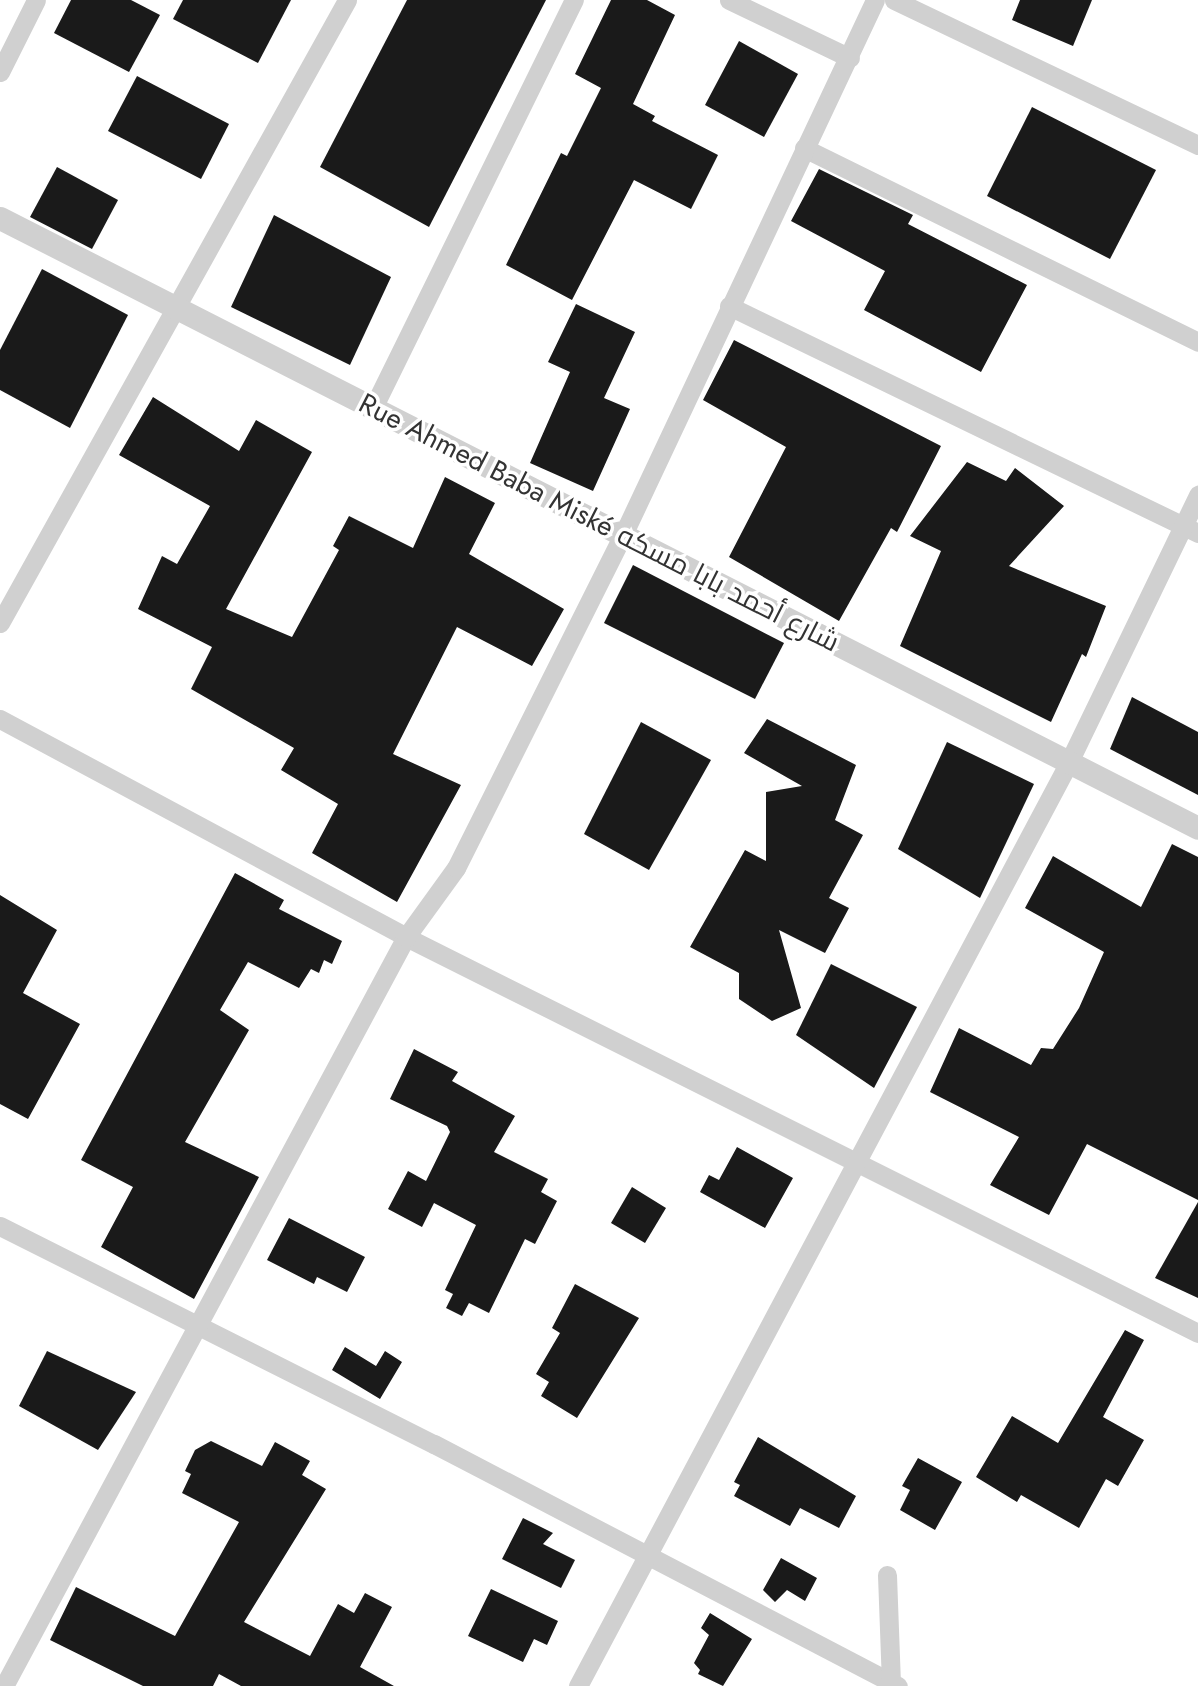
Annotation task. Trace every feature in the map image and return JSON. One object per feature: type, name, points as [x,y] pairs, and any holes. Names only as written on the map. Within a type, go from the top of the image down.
[{"type":"street","points":[[0,72],[36,0]]},
{"type":"street","points":[[0,623],[173,306],[347,0]]},
{"type":"street","points":[[373,408],[573,0]]},
{"type":"street","points":[[729,0],[850,58]]},
{"type":"street","points":[[5,1686],[407,937],[456,868],[623,535],[875,0]]},
{"type":"street","points":[[894,0],[1198,145]]},
{"type":"street","points":[[804,148],[1198,342]]},
{"type":"street","name":"Rue Ahmed Baba Miské شارع أحمد بابا مسكه","points":[[0,218],[1198,828]]},
{"type":"street","points":[[729,306],[1190,529]]},
{"type":"street","points":[[578,1686],[860,1161],[1069,762],[1190,529],[1198,495]]},
{"type":"street","points":[[0,719],[407,937],[860,1161],[1198,1333]]},
{"type":"street","points":[[0,1226],[198,1324],[647,1554],[894,1684]]},
{"type":"street","points":[[887,1575],[894,1684]]},
{"type":"building","points":[[71,0],[131,0],[160,15],[129,72],[54,33]]},
{"type":"building","points":[[183,0],[291,0],[258,63],[173,19]]},
{"type":"building","points":[[407,0],[546,0],[429,227],[320,167]]},
{"type":"building","points":[[611,0],[647,0],[675,15],[633,104],[655,116],[652,121],[718,155],[691,209],[634,180],[572,300],[506,265],[561,153],[567,156],[601,88],[575,74]]},
{"type":"building","points":[[1020,0],[1092,0],[1073,46],[1012,20]]},
{"type":"building","points":[[739,41],[798,74],[764,137],[705,105]]},
{"type":"building","points":[[137,76],[229,124],[201,179],[108,131]]},
{"type":"building","points":[[1032,107],[1156,170],[1110,259],[987,196]]},
{"type":"building","points":[[57,167],[118,200],[92,249],[30,217]]},
{"type":"building","points":[[819,169],[913,215],[908,224],[1027,285],[981,372],[864,310],[885,271],[791,221]]},
{"type":"building","points":[[274,215],[391,277],[350,365],[231,307]]},
{"type":"building","points":[[42,269],[128,315],[70,428],[0,390],[0,350]]},
{"type":"building","points":[[576,304],[635,332],[604,398],[630,409],[593,491],[530,463],[570,372],[548,362]]},
{"type":"building","points":[[734,340],[941,446],[897,532],[891,528],[839,621],[729,557],[786,447],[703,400]]},
{"type":"building","points":[[153,397],[239,451],[256,420],[312,452],[226,609],[292,637],[339,550],[333,546],[349,516],[413,548],[445,477],[495,503],[469,554],[564,609],[532,666],[457,627],[393,754],[461,785],[397,902],[312,853],[338,804],[281,770],[294,748],[191,689],[212,647],[138,609],[162,556],[177,564],[210,506],[119,455]]},
{"type":"building","points":[[967,462],[1006,481],[1015,468],[1064,506],[1009,566],[1106,606],[1086,657],[1082,654],[1051,722],[900,646],[941,551],[910,536]]},
{"type":"building","points":[[633,565],[784,643],[755,699],[604,623]]},
{"type":"building","points":[[1132,697],[1198,732],[1198,795],[1110,749]]},
{"type":"building","points":[[767,719],[856,765],[835,820],[863,835],[829,898],[849,908],[825,953],[779,930],[801,1008],[772,1021],[739,999],[739,973],[690,947],[745,850],[766,861],[766,792],[802,786],[744,753]]},
{"type":"building","points":[[641,722],[711,760],[649,870],[584,834]]},
{"type":"building","points":[[947,742],[1034,784],[980,898],[898,849]]},
{"type":"building","points":[[1172,844],[1198,857],[1198,1200],[1087,1144],[1049,1215],[990,1185],[1019,1137],[930,1092],[959,1028],[1031,1065],[1041,1048],[1053,1049],[1079,1008],[1104,952],[1025,908],[1053,856],[1141,907]]},
{"type":"building","points":[[235,873],[284,900],[279,909],[342,941],[332,964],[324,960],[319,973],[311,969],[299,988],[248,962],[220,1010],[249,1030],[185,1142],[259,1177],[194,1299],[101,1247],[133,1187],[81,1160]]},
{"type":"building","points":[[0,895],[57,930],[23,993],[80,1024],[28,1119],[0,1104]]},
{"type":"building","points":[[831,964],[917,1007],[874,1088],[796,1035]]},
{"type":"building","points":[[414,1049],[458,1072],[452,1081],[515,1116],[494,1152],[548,1179],[541,1192],[557,1201],[535,1244],[525,1239],[489,1313],[469,1303],[462,1316],[446,1308],[453,1294],[445,1290],[476,1225],[434,1203],[422,1227],[388,1209],[408,1171],[426,1181],[450,1132],[447,1126],[390,1099]]},
{"type":"building","points":[[737,1147],[793,1178],[765,1228],[700,1192],[709,1175],[719,1180]]},
{"type":"building","points":[[632,1187],[666,1208],[645,1243],[611,1223]]},
{"type":"building","points":[[1198,1202],[1198,1298],[1155,1278]]},
{"type":"building","points":[[289,1218],[365,1257],[347,1292],[317,1277],[314,1284],[267,1260]]},
{"type":"building","points":[[575,1284],[639,1318],[577,1418],[541,1396],[549,1382],[536,1374],[560,1333],[552,1328]]},
{"type":"building","points":[[1125,1330],[1144,1340],[1103,1417],[1144,1440],[1118,1486],[1106,1479],[1079,1528],[1021,1495],[1017,1502],[976,1477],[1012,1416],[1058,1443]]},
{"type":"building","points":[[345,1347],[376,1366],[385,1351],[402,1362],[380,1399],[332,1370]]},
{"type":"building","points":[[47,1351],[136,1392],[98,1450],[19,1406]]},
{"type":"building","points":[[758,1437],[856,1496],[839,1528],[800,1508],[790,1526],[734,1496],[740,1485],[734,1482]]},
{"type":"building","points":[[211,1441],[262,1466],[275,1442],[310,1461],[302,1475],[326,1489],[244,1622],[310,1656],[338,1604],[354,1613],[365,1593],[392,1607],[360,1667],[394,1686],[241,1686],[219,1674],[213,1686],[143,1686],[50,1640],[76,1587],[175,1636],[239,1522],[182,1493],[191,1474],[185,1471],[195,1450]]},
{"type":"building","points":[[918,1458],[962,1482],[935,1530],[900,1510],[910,1490],[902,1486]]},
{"type":"building","points":[[523,1518],[553,1533],[543,1544],[575,1560],[561,1588],[502,1559]]},
{"type":"building","points":[[781,1558],[817,1578],[805,1601],[787,1590],[775,1602],[763,1590]]},
{"type":"building","points":[[491,1589],[558,1621],[547,1645],[534,1639],[523,1662],[468,1636]]},
{"type":"building","points":[[710,1613],[752,1639],[723,1686],[698,1674],[700,1670],[694,1663],[709,1635],[701,1628]]}]
